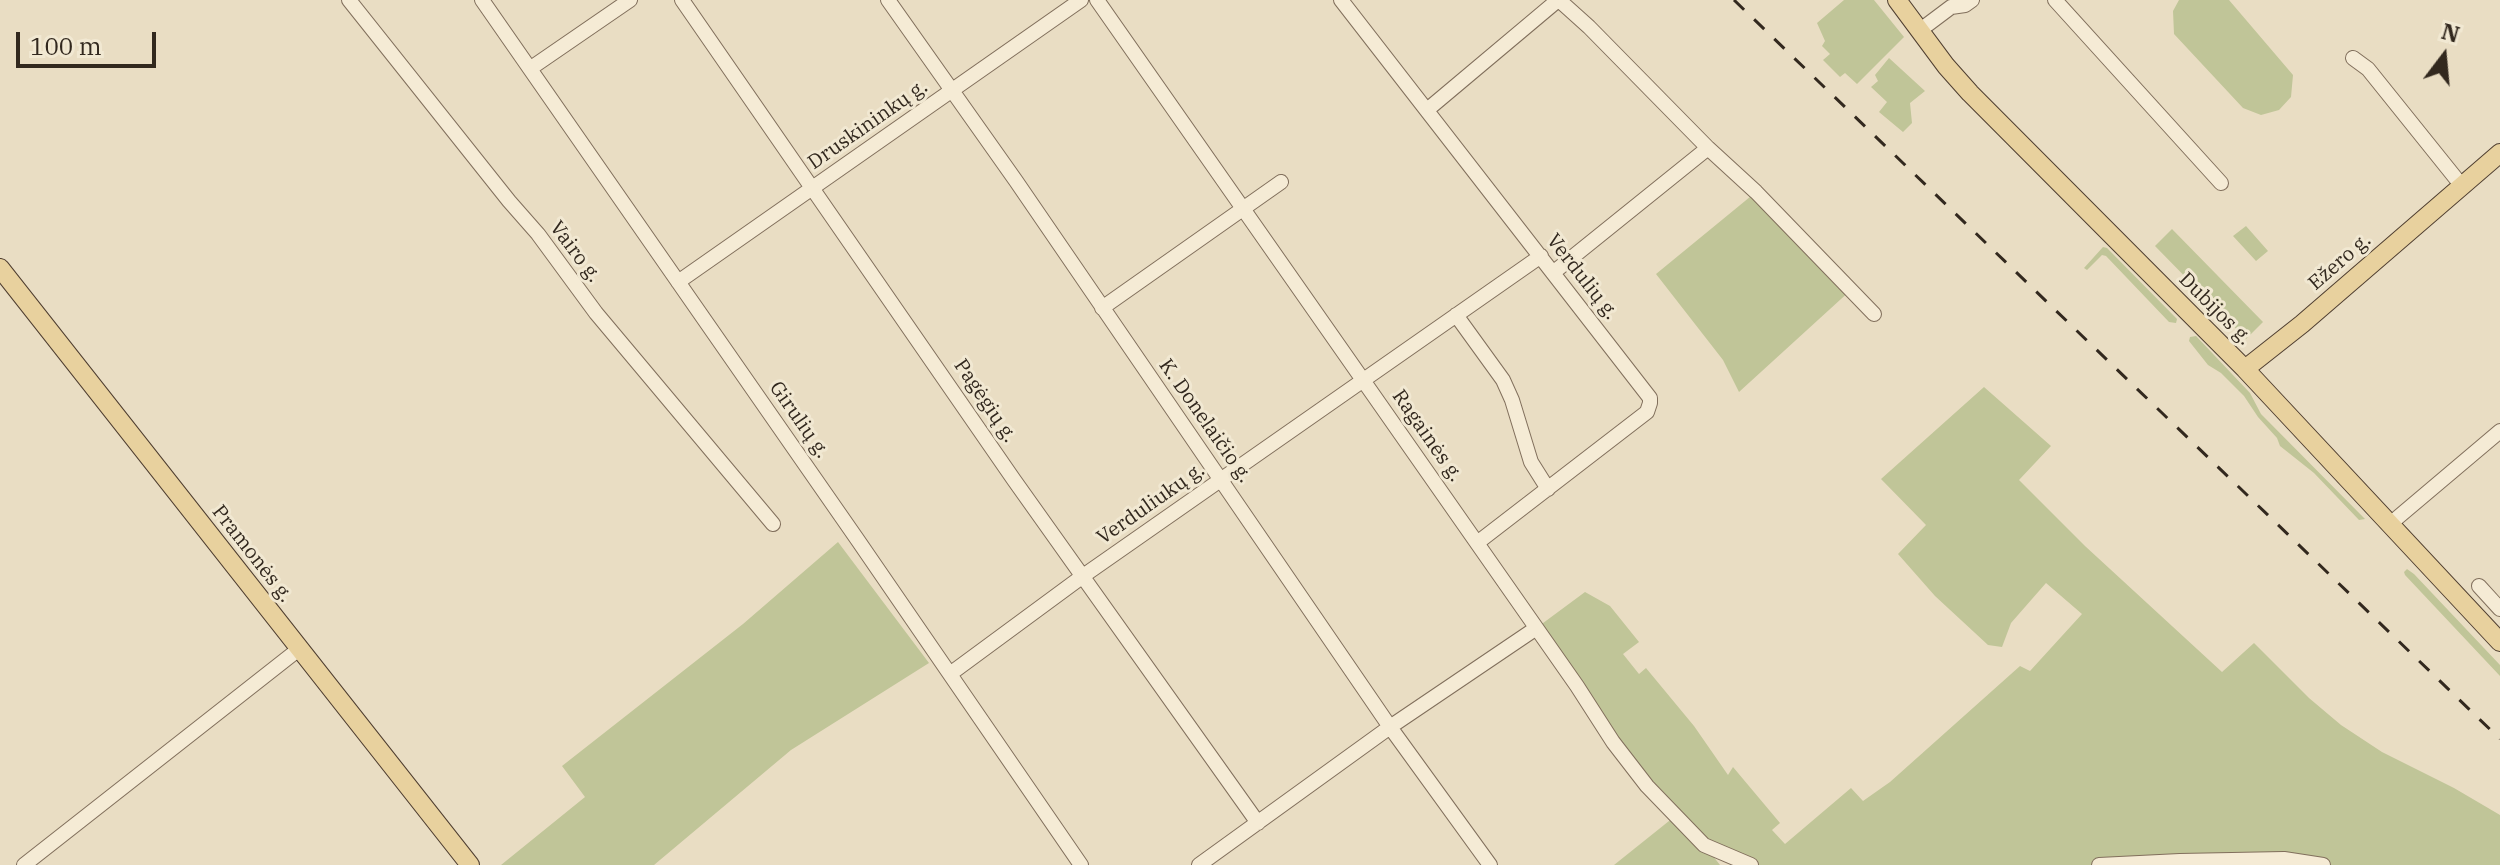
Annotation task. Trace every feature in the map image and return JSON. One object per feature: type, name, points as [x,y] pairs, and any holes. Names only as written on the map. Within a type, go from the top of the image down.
[{"type":"main road","name":"Dubijos g.","points":[[1900,2],[1919,31],[1977,102],[2245,369],[2500,642]]},
{"type":"main road","name":"Ežero g.","points":[[2245,369],[2302,324],[2500,153]]},
{"type":"main road","name":"Pramonės g.","points":[[0,268],[470,865]]},
{"type":"street","name":"Vairo g.","points":[[349,0],[538,234],[596,313],[773,524]]},
{"type":"street","name":"Girulių g.","points":[[482,0],[1081,865]]},
{"type":"street","points":[[531,68],[630,0]]},
{"type":"street","name":"Pagėgių g.","points":[[682,0],[1010,473],[1258,823]]},
{"type":"street","name":"K. Donelaičio g.","points":[[888,0],[1222,479],[1390,727],[1490,865]]},
{"type":"street","name":"Druskininkų g.","points":[[678,282],[1081,0]]},
{"type":"street","name":"Ragainės g.","points":[[1097,0],[1577,686],[1613,742],[1647,786],[1704,845],[1751,865]]},
{"type":"street","name":"Verdulių g.","points":[[1341,0],[1650,398],[1647,412],[1477,543]]},
{"type":"street","points":[[1427,110],[1558,0],[1767,203],[1874,314]]},
{"type":"street","points":[[1919,31],[1951,7],[1965,5],[1972,0]]},
{"type":"street","points":[[2055,0],[2221,183]]},
{"type":"street","points":[[2353,58],[2368,69],[2462,186]]},
{"type":"street","points":[[1554,272],[1708,148]]},
{"type":"street","points":[[1102,308],[1281,182]]},
{"type":"street","name":"Verduliukų g.","points":[[950,674],[1083,576],[1541,256]]},
{"type":"street","points":[[1456,315],[1508,390],[1531,462],[1548,489]]},
{"type":"street","points":[[2390,524],[2500,431]]},
{"type":"street","points":[[2479,586],[2500,609]]},
{"type":"street","points":[[1199,865],[1390,727],[1535,629]]},
{"type":"street","points":[[24,865],[299,649]]},
{"type":"street","points":[[1704,845],[1719,865]]},
{"type":"street","points":[[2099,865],[2284,859],[2323,865]]},
{"type":"green space","points":[[1844,0],[1874,0],[1904,37],[1857,84],[1845,73],[1840,77],[1823,60],[1830,54],[1822,46],[1825,41],[1817,23]]},
{"type":"green space","points":[[2179,0],[2229,0],[2293,75],[2291,97],[2279,110],[2261,115],[2243,108],[2174,34],[2173,11]]},
{"type":"green space","points":[[1889,58],[1925,91],[1910,103],[1912,123],[1903,132],[1879,112],[1887,102],[1871,87],[1878,81],[1875,75]]},
{"type":"green space","points":[[1756,192],[1852,289],[1739,392],[1723,360],[1656,274]]},
{"type":"green space","points":[[2246,226],[2268,251],[2256,261],[2233,236]]},
{"type":"green space","points":[[2172,229],[2263,322],[2246,339],[2155,246]]},
{"type":"green space","points":[[2103,247],[2177,319],[2176,323],[2169,322],[2106,256],[2102,255],[2087,270],[2084,268]]},
{"type":"green space","points":[[2196,336],[2250,393],[2261,414],[2365,519],[2359,520],[2314,473],[2280,446],[2244,396],[2221,373],[2208,365],[2189,341],[2190,337]]},
{"type":"green space","points":[[1984,387],[2051,446],[2019,480],[2085,546],[2222,672],[2254,643],[2341,725],[2382,752],[2500,815],[2500,865],[1751,865],[1706,847],[1720,865],[1614,865],[1674,817],[1535,629],[1585,592],[1610,606],[1639,642],[1623,654],[1639,674],[1646,668],[1694,726],[1728,775],[1733,767],[1780,823],[1772,830],[1785,844],[1851,788],[1863,801],[1890,782],[2020,666],[2030,671],[2082,614],[2046,583],[2011,623],[2002,647],[1988,645],[1935,596],[1898,554],[1926,525],[1881,479]]},
{"type":"green space","points":[[838,542],[929,663],[791,750],[654,865],[501,865],[585,797],[562,766],[743,624]]},
{"type":"green space","points":[[2407,569],[2500,665],[2500,676],[2405,575]]},
{"type":"railway","points":[[1734,0],[2500,739]]}]
